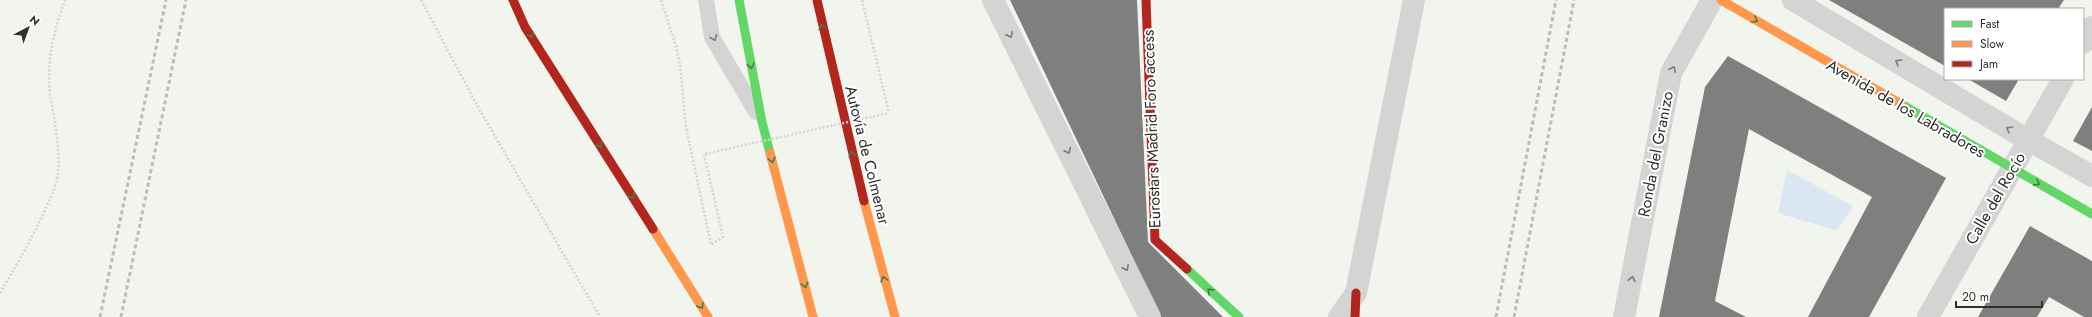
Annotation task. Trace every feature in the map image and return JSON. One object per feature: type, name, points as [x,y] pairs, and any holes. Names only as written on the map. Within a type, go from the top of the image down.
[{"type":"main road","points":[[513,0],[525,27],[708,317]]},
{"type":"main road","points":[[739,0],[762,122],[813,317]]},
{"type":"main road","name":"Autovía de Colmenar","points":[[817,0],[821,23],[866,215],[894,317]]},
{"type":"main road","name":"Eurostars Madrid Foro access","points":[[1146,0],[1155,240],[1239,317]]},
{"type":"main road","name":"Avenida de los Labradores","points":[[1721,0],[2092,214]]},
{"type":"main road","points":[[1355,317],[1356,293]]},
{"type":"street","points":[[993,0],[1150,317]]},
{"type":"street","points":[[1339,317],[1356,293],[1414,0]]},
{"type":"street","name":"Ronda del Granizo","points":[[1624,317],[1671,73],[1712,0]]},
{"type":"street","name":"Avenida de los Labradores","points":[[1793,0],[2028,140],[2092,176]]},
{"type":"street","points":[[2084,41],[2092,27]]},
{"type":"street","name":"Calle del Rocío","points":[[1928,317],[2062,80]]},
{"type":"lane","points":[[706,0],[712,37],[762,122]]},
{"type":"path","points":[[0,292],[34,237],[53,192],[59,173],[55,121],[50,93],[50,63],[54,33],[65,0]]},
{"type":"path","points":[[421,0],[478,106],[600,317]]},
{"type":"path","points":[[661,0],[676,46],[680,65],[686,127],[711,245],[723,236],[704,154],[889,113],[862,0]]},
{"type":"shaded area","points":[[0,0],[2092,0],[2092,317],[0,317]]},
{"type":"shaded area","points":[[1787,170],[1853,206],[1837,231],[1778,213]]},
{"type":"building","points":[[1010,0],[1137,0],[1148,242],[1223,317],[1161,317]]},
{"type":"building","points":[[1829,0],[2064,0],[2059,8],[1944,8],[1944,65]]},
{"type":"building","points":[[1728,56],[1946,178],[1869,317],[1808,317],[1872,197],[1749,129],[1715,301],[1746,317],[1659,317],[1705,87]]},
{"type":"building","points":[[1970,80],[2018,80],[2006,101]]},
{"type":"building","points":[[2092,107],[2092,151],[2073,141]]},
{"type":"building","points":[[2030,226],[2092,261],[2092,317],[2084,317],[2049,297],[2037,317],[1978,317]]},
{"type":"railway","points":[[100,317],[166,0]]},
{"type":"railway","points":[[121,317],[186,0]]},
{"type":"railway","points":[[1496,317],[1556,0]]},
{"type":"railway","points":[[1514,317],[1574,0]]},
{"type":"traffic: fast","points":[[739,0],[762,122],[770,153]]},
{"type":"traffic: fast","points":[[1901,104],[2092,214]]},
{"type":"traffic: fast","points":[[1187,269],[1239,317]]},
{"type":"traffic: slow","points":[[1721,0],[1901,104]]},
{"type":"traffic: slow","points":[[770,153],[813,317]]},
{"type":"traffic: slow","points":[[864,201],[895,317]]},
{"type":"traffic: slow","points":[[653,229],[708,317]]},
{"type":"traffic: jam","points":[[513,0],[525,27],[653,229]]},
{"type":"traffic: jam","points":[[817,0],[864,201]]},
{"type":"traffic: jam","points":[[1146,0],[1155,240],[1187,269]]},
{"type":"traffic: jam","points":[[1355,317],[1356,293]]}]
